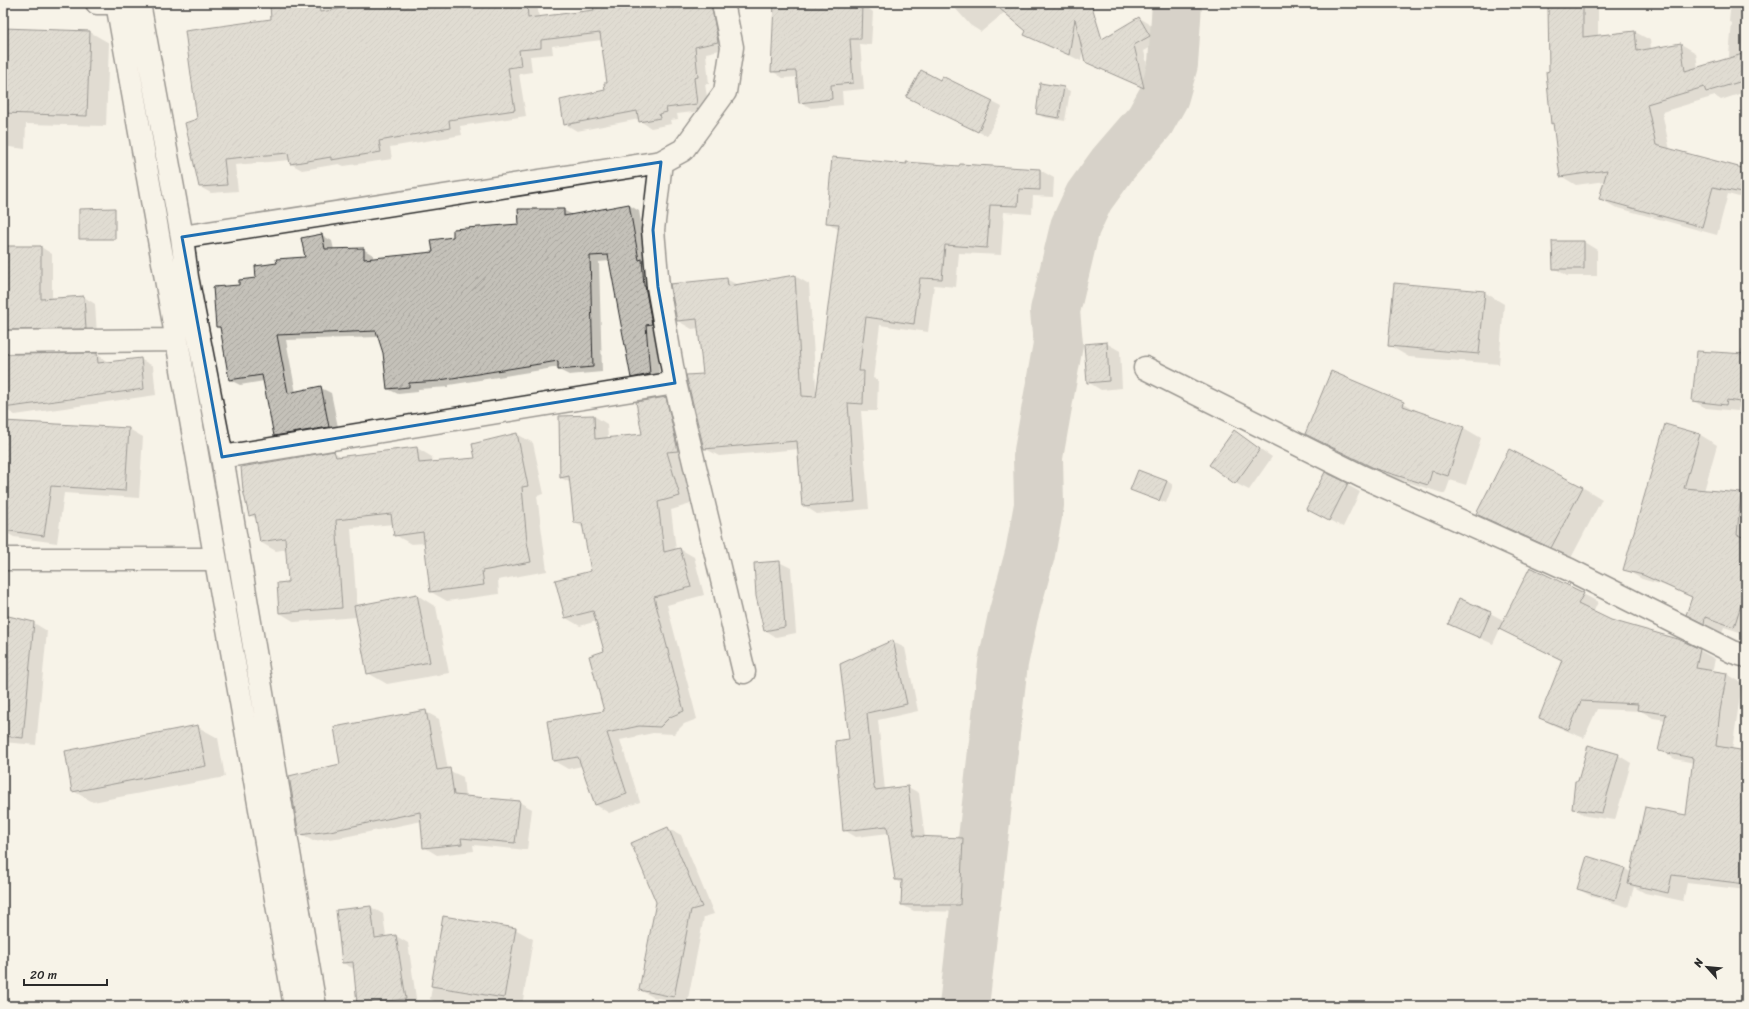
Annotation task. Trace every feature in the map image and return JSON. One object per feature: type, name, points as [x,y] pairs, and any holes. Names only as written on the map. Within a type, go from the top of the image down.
[{"type":"street","points":[[113,3],[166,280],[295,1006]]},
{"type":"street","points":[[139,3],[182,237],[187,277],[222,457],[315,1006]]},
{"type":"street","points":[[182,237],[661,162],[683,150],[726,92],[732,47],[723,3]]},
{"type":"street","points":[[661,162],[653,230],[658,287],[675,383],[744,672]]},
{"type":"street","points":[[166,280],[187,277]]},
{"type":"street","points":[[3,342],[176,340]]},
{"type":"street","points":[[1145,368],[1361,476],[1570,570],[1733,652],[1746,656]]},
{"type":"street","points":[[222,457],[675,383]]},
{"type":"street","points":[[3,559],[215,560]]},
{"type":"highlighted area","points":[[661,162],[653,230],[658,287],[675,383],[222,457],[182,237]]},
{"type":"building","points":[[319,3],[320,12],[375,3],[527,3],[528,18],[594,10],[592,3],[711,3],[718,42],[695,47],[698,77],[694,78],[697,104],[666,108],[667,112],[659,114],[660,118],[639,122],[637,111],[564,125],[560,100],[605,90],[604,83],[607,83],[600,33],[541,40],[541,48],[519,50],[521,66],[508,68],[515,110],[449,120],[450,128],[379,141],[381,152],[331,160],[331,157],[290,164],[288,153],[224,159],[227,185],[199,187],[185,123],[197,119],[185,31],[271,19],[270,5]]},
{"type":"building","points":[[774,3],[862,3],[861,39],[850,39],[853,83],[831,85],[832,99],[799,103],[796,71],[771,72]]},
{"type":"building","points":[[993,3],[1091,3],[1102,39],[1139,17],[1150,36],[1134,45],[1144,88],[1085,62],[1075,19],[1069,55],[1024,35],[1026,31]]},
{"type":"building","points":[[1548,3],[1583,3],[1583,37],[1635,31],[1637,51],[1681,43],[1685,71],[1746,53],[1746,80],[1706,92],[1704,87],[1647,104],[1656,145],[1746,169],[1746,194],[1713,187],[1702,227],[1599,199],[1607,170],[1560,177],[1553,123],[1551,124],[1546,72],[1549,71]]},
{"type":"building","points":[[3,28],[90,31],[87,116],[3,113]]},
{"type":"building","points":[[921,70],[940,80],[942,76],[993,101],[978,132],[906,97]]},
{"type":"building","points":[[1040,83],[1064,87],[1059,118],[1036,114]]},
{"type":"building","points":[[832,157],[907,164],[906,162],[959,166],[960,164],[1040,169],[1040,190],[1019,189],[1018,206],[990,205],[987,248],[945,245],[942,279],[920,278],[914,324],[866,317],[859,371],[864,371],[863,404],[848,403],[855,502],[802,506],[797,441],[704,449],[686,375],[703,374],[697,319],[677,321],[670,284],[727,278],[728,286],[795,275],[802,396],[816,397],[839,224],[826,223]]},
{"type":"building","points":[[629,204],[639,260],[642,259],[644,286],[652,324],[646,325],[650,374],[631,378],[608,255],[590,256],[593,367],[558,370],[558,361],[440,381],[409,383],[409,387],[387,389],[383,353],[376,331],[277,335],[288,393],[321,386],[329,427],[274,436],[262,375],[229,380],[220,327],[216,327],[213,287],[239,285],[239,280],[256,278],[255,266],[277,263],[276,259],[305,257],[301,238],[322,234],[325,249],[364,248],[364,259],[433,252],[431,240],[453,237],[453,229],[519,224],[518,209],[564,209],[564,216]]},
{"type":"building","points":[[115,208],[115,239],[79,239],[79,209]]},
{"type":"building","points":[[1552,241],[1584,241],[1584,269],[1553,269]]},
{"type":"building","points":[[3,246],[41,246],[41,299],[84,296],[86,329],[3,330]]},
{"type":"building","points":[[1394,283],[1485,291],[1479,354],[1388,346]]},
{"type":"building","points":[[1107,342],[1109,381],[1087,383],[1084,344]]},
{"type":"building","points":[[1697,351],[1746,354],[1746,403],[1727,400],[1726,405],[1692,401]]},
{"type":"building","points":[[97,353],[98,363],[141,358],[144,389],[3,408],[3,354]]},
{"type":"building","points":[[1331,371],[1404,402],[1403,406],[1464,427],[1448,476],[1432,471],[1428,485],[1376,469],[1305,434]]},
{"type":"building","points":[[666,397],[678,451],[667,452],[680,496],[658,502],[664,552],[680,548],[691,587],[654,597],[684,711],[670,717],[660,727],[639,726],[607,733],[627,794],[595,805],[578,757],[553,761],[547,721],[604,711],[589,656],[604,651],[593,611],[565,618],[555,580],[591,571],[582,523],[574,523],[569,476],[560,478],[559,416],[594,415],[595,439],[642,434],[636,402]]},
{"type":"building","points":[[3,421],[129,428],[125,491],[51,486],[44,536],[3,530]]},
{"type":"building","points":[[1665,424],[1700,434],[1684,488],[1741,493],[1737,535],[1746,538],[1746,589],[1734,627],[1705,617],[1704,624],[1686,615],[1692,597],[1643,575],[1623,570]]},
{"type":"building","points":[[1234,430],[1260,449],[1235,484],[1209,465]]},
{"type":"building","points":[[517,433],[528,486],[522,487],[527,542],[531,562],[482,571],[484,585],[430,592],[423,532],[394,536],[391,514],[336,520],[342,608],[279,613],[277,583],[288,582],[285,538],[260,542],[255,514],[249,516],[243,490],[241,467],[334,451],[336,457],[417,447],[419,463],[475,458],[472,444]]},
{"type":"building","points":[[1509,449],[1583,487],[1551,548],[1476,514]]},
{"type":"building","points":[[1138,470],[1167,481],[1159,501],[1130,490]]},
{"type":"building","points":[[1325,472],[1348,483],[1329,521],[1306,509]]},
{"type":"building","points":[[780,561],[785,627],[764,631],[756,596],[754,563]]},
{"type":"building","points":[[1530,567],[1584,593],[1578,604],[1611,620],[1678,639],[1700,649],[1696,668],[1727,673],[1720,711],[1716,746],[1746,751],[1746,884],[1672,875],[1668,893],[1628,884],[1645,807],[1686,815],[1693,758],[1658,751],[1666,714],[1637,710],[1638,704],[1581,701],[1569,730],[1539,718],[1562,660],[1499,629]]},
{"type":"building","points":[[417,594],[430,662],[367,674],[354,606]]},
{"type":"building","points":[[1459,598],[1491,612],[1480,638],[1448,624]]},
{"type":"building","points":[[4,615],[34,622],[23,738],[3,736]]},
{"type":"building","points":[[893,640],[907,704],[867,713],[874,787],[875,790],[908,786],[914,836],[963,838],[960,905],[901,905],[902,880],[895,880],[887,826],[843,831],[835,741],[849,739],[840,664]]},
{"type":"building","points":[[426,710],[437,770],[450,768],[454,795],[520,801],[515,843],[461,838],[462,844],[423,848],[420,812],[330,831],[299,835],[289,776],[340,764],[334,727]]},
{"type":"building","points":[[198,725],[206,766],[72,792],[65,751]]},
{"type":"building","points":[[1588,745],[1619,754],[1602,813],[1572,809],[1575,781],[1578,781]]},
{"type":"building","points":[[668,827],[702,907],[691,910],[674,997],[639,990],[656,902],[631,843]]},
{"type":"building","points":[[1587,856],[1625,868],[1615,900],[1577,889]]},
{"type":"building","points":[[371,906],[375,938],[396,935],[406,999],[357,1004],[353,962],[342,963],[336,910]]},
{"type":"building","points":[[443,916],[516,928],[504,998],[431,986]]},
{"type":"waterway","points":[[964,1006],[1003,663],[1013,616],[1030,554],[1039,505],[1038,457],[1058,344],[1055,311],[1075,227],[1089,197],[1113,164],[1150,121],[1164,96],[1173,64],[1177,3]]}]
